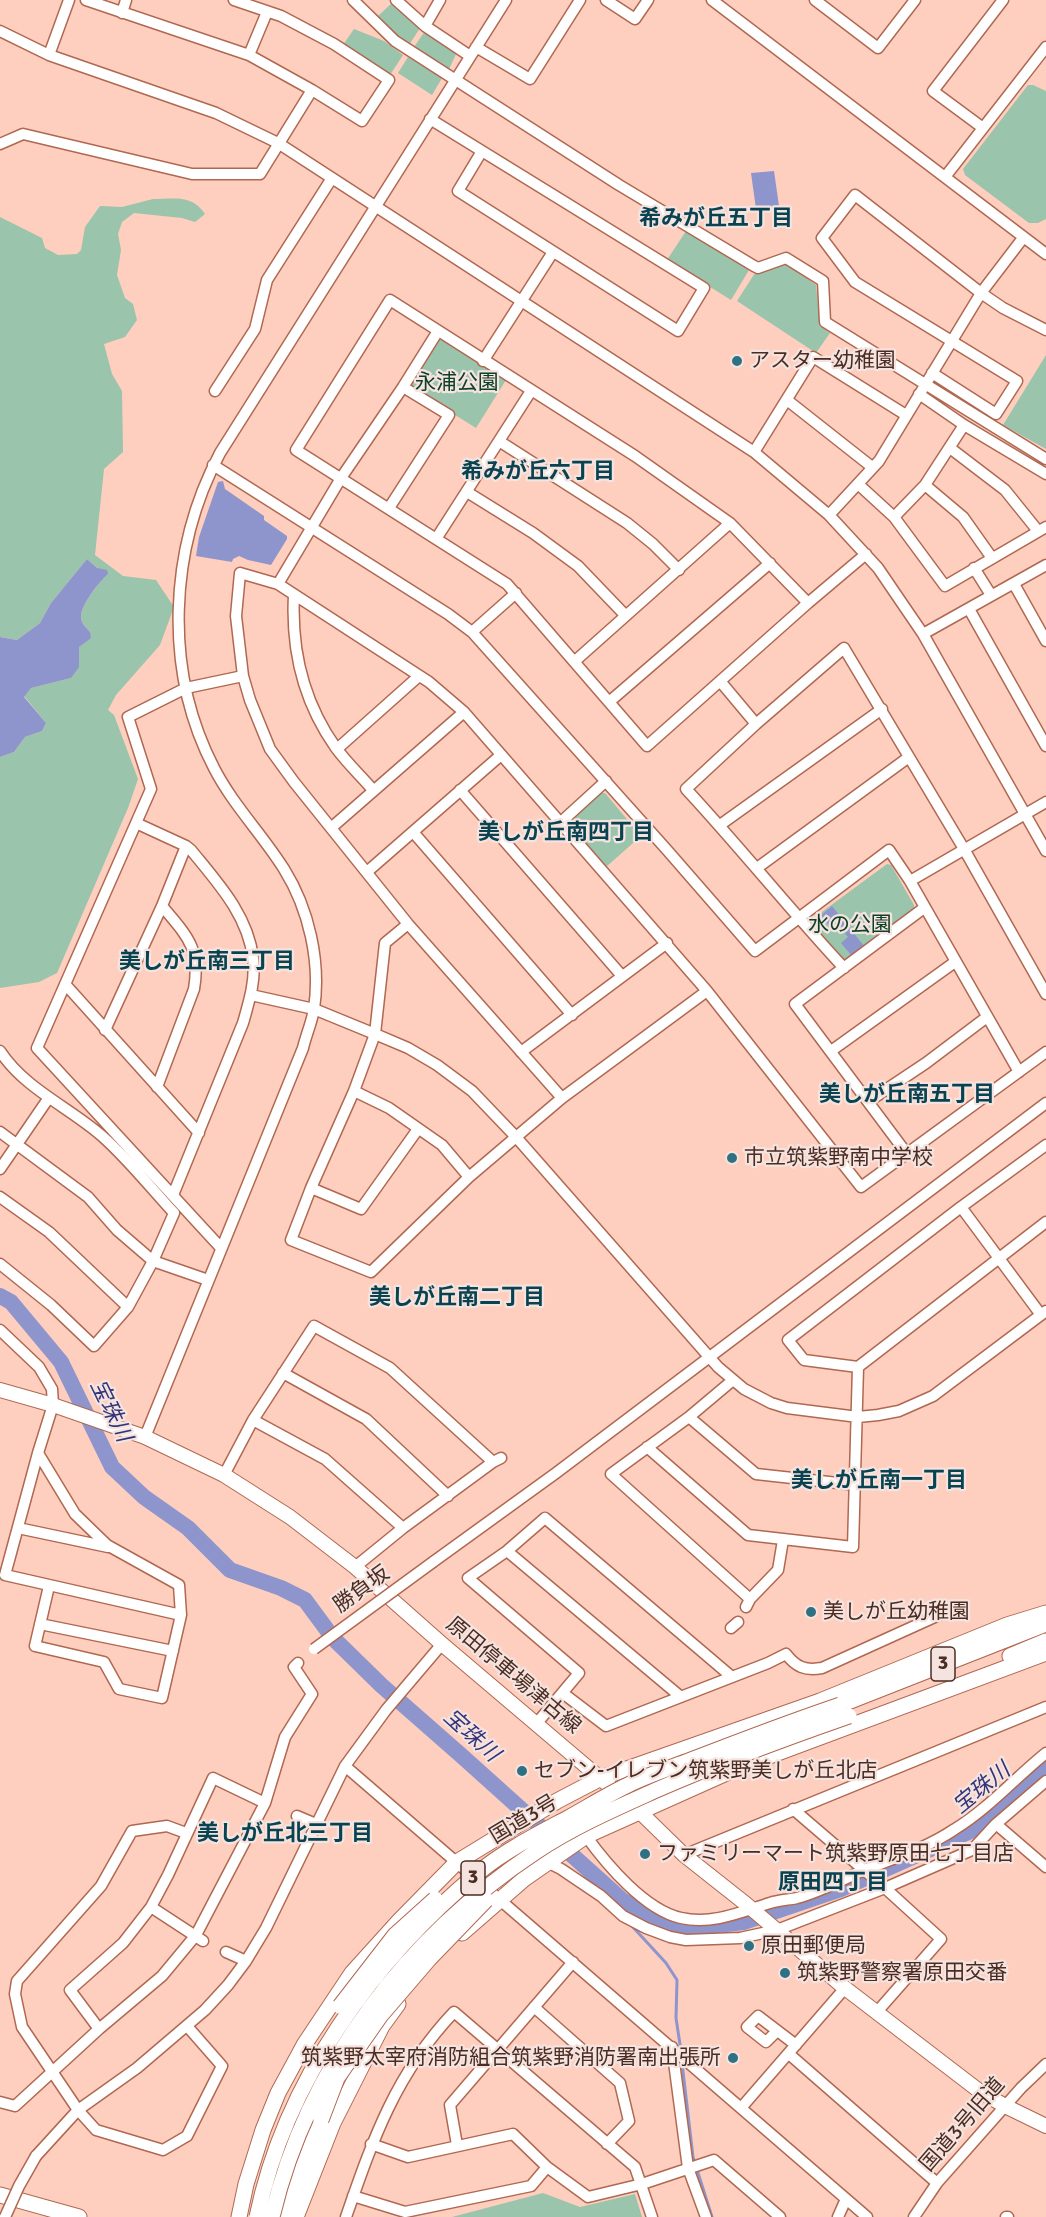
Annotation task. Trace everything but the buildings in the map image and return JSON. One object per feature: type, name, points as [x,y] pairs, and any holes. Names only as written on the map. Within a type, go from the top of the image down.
[{"type":"highway","points":[[240,2217],[251,2166],[263,2130],[278,2094],[304,2045],[352,1973],[399,1920],[457,1862],[557,1801],[601,1778],[805,1707],[1007,1625],[1046,1613]]},
{"type":"highway","name":"国道3号","points":[[257,2217],[273,2162],[290,2116],[338,2028],[402,1946],[481,1871],[528,1840],[628,1785],[774,1728],[846,1715],[1046,1624]]},
{"type":"highway","name":"国道3号","points":[[272,2217],[303,2121],[349,2038],[379,1996],[411,1957],[450,1917],[537,1851],[599,1816],[696,1773],[1046,1641]]},
{"type":"highway","points":[[296,2217],[333,2123],[382,2026],[425,1971],[460,1935],[524,1880],[581,1840],[740,1767],[835,1731],[846,1715],[1046,1654]]},
{"type":"highway","points":[[286,2217],[294,2189],[337,2078],[381,2015],[429,1959],[482,1904],[516,1875],[599,1816]]},
{"type":"highway","points":[[251,2166],[271,2133],[310,2051],[360,1978],[395,1935],[455,1881],[481,1871]]},
{"type":"highway","points":[[0,2196],[79,2217]]},
{"type":"main road","name":"原田停車場津古線","points":[[0,1390],[145,1437],[224,1475],[290,1517],[355,1567],[640,1812],[684,1855],[876,2013],[978,2090],[1046,2126]]},
{"type":"street","points":[[49,55],[69,0]]},
{"type":"street","points":[[86,0],[249,55],[362,121],[389,80],[334,44],[281,16],[234,0]]},
{"type":"street","points":[[122,13],[126,0]]},
{"type":"street","points":[[353,0],[395,42],[619,185],[758,268],[786,258],[823,281],[825,322],[922,389],[1046,459]]},
{"type":"street","points":[[396,0],[425,26],[530,80],[580,0]]},
{"type":"street","points":[[425,26],[440,0]]},
{"type":"street","points":[[145,1437],[303,1048],[314,1009],[313,939],[297,895],[284,869],[239,809],[214,767],[200,736],[186,688],[178,616],[182,562],[190,528],[200,495],[213,465],[245,411],[506,0]]},
{"type":"street","points":[[606,0],[635,19],[648,0]]},
{"type":"street","points":[[712,0],[1046,254]]},
{"type":"street","points":[[815,0],[878,48],[911,1]]},
{"type":"street","points":[[982,128],[933,91],[1002,0]]},
{"type":"street","points":[[249,55],[267,12]]},
{"type":"street","points":[[0,31],[49,55],[216,113],[278,143],[754,452],[829,515],[878,568],[923,634],[1046,851]]},
{"type":"street","points":[[945,177],[1046,47]]},
{"type":"street","points":[[0,144],[23,134],[192,174],[261,174],[312,90]]},
{"type":"street","points":[[430,119],[482,151],[704,288],[678,332],[458,191],[482,151]]},
{"type":"street","points":[[215,391],[255,329],[267,280],[332,178]]},
{"type":"street","points":[[932,373],[996,414],[1017,381],[855,282],[822,238],[855,195],[981,293],[1003,308],[1046,330]]},
{"type":"street","points":[[829,515],[832,509],[879,461],[981,293],[1023,238]]},
{"type":"street","points":[[483,361],[553,252]]},
{"type":"street","points":[[808,603],[730,523],[635,456],[390,300],[296,450],[507,584],[647,747],[866,554]]},
{"type":"street","points":[[278,584],[342,478],[438,331]]},
{"type":"street","points":[[754,452],[813,357],[906,415]]},
{"type":"street","points":[[389,508],[449,415],[403,387]]},
{"type":"street","points":[[922,389],[964,425],[1046,474]]},
{"type":"street","points":[[436,539],[531,391]]},
{"type":"street","points":[[787,400],[872,467]]},
{"type":"street","points":[[894,517],[926,484],[964,425]]},
{"type":"street","points":[[499,441],[627,523],[653,544],[679,570]]},
{"type":"street","points":[[858,484],[894,517],[945,586],[1042,529],[1005,490],[950,448]]},
{"type":"street","points":[[213,465],[448,614],[472,632],[754,951],[889,850],[910,881],[1019,1072]]},
{"type":"street","points":[[926,484],[963,517],[992,558]]},
{"type":"street","points":[[467,492],[533,533],[578,566],[625,615]]},
{"type":"street","points":[[575,661],[730,523]]},
{"type":"street","points":[[609,702],[770,563]]},
{"type":"street","points":[[923,634],[1046,565]]},
{"type":"street","points":[[974,568],[991,595]]},
{"type":"street","points":[[562,1098],[408,924],[270,749],[243,676],[236,616],[240,573],[278,584],[429,682],[464,712],[667,943],[861,1187],[1046,1052]]},
{"type":"street","points":[[1014,584],[1046,641]]},
{"type":"street","points":[[472,632],[516,593]]},
{"type":"street","points":[[294,595],[297,659],[313,711],[337,749],[373,790]]},
{"type":"street","points":[[969,609],[1046,746]]},
{"type":"street","points":[[844,968],[797,918],[720,825],[686,789],[756,724],[844,648],[964,849],[1046,994]]},
{"type":"street","points":[[221,1248],[37,1048],[151,789],[128,717],[186,688],[243,676]]},
{"type":"street","points":[[337,749],[418,676]]},
{"type":"street","points":[[720,681],[756,724]]},
{"type":"street","points":[[720,825],[882,709]]},
{"type":"street","points":[[331,828],[464,712]]},
{"type":"street","points":[[368,871],[501,755]]},
{"type":"street","points":[[757,868],[909,757]]},
{"type":"street","points":[[561,822],[606,781]]},
{"type":"street","points":[[460,790],[622,976]]},
{"type":"street","points":[[910,881],[1046,802]]},
{"type":"street","points":[[136,823],[186,846],[226,894],[243,923],[253,958],[251,995],[243,1023],[173,1195]]},
{"type":"street","points":[[413,832],[573,1015]]},
{"type":"street","points":[[105,1030],[162,906],[186,846]]},
{"type":"street","points":[[158,1087],[194,989],[197,972],[188,937],[162,906]]},
{"type":"street","points":[[907,1154],[795,1004],[924,908]]},
{"type":"street","points":[[408,924],[385,943],[375,1034],[354,1091],[311,1188],[291,1240],[371,1272],[469,1177],[562,1098],[707,991]]},
{"type":"street","points":[[521,1052],[667,943]]},
{"type":"street","points":[[831,1051],[955,962]]},
{"type":"street","points":[[65,984],[199,1133]]},
{"type":"street","points":[[251,995],[314,1009],[408,1048],[437,1065],[472,1091],[516,1137],[733,1380],[760,1397],[788,1408],[858,1417],[899,1411],[933,1396],[1044,1313],[961,1207]]},
{"type":"street","points":[[869,1101],[926,1063],[987,1017]]},
{"type":"street","points":[[0,1051],[7,1063],[48,1099],[101,1136],[174,1213],[153,1261],[128,1307],[94,1346],[51,1305],[0,1264]]},
{"type":"street","points":[[354,1091],[389,1108],[442,1145],[469,1177]]},
{"type":"street","points":[[0,1169],[48,1099]]},
{"type":"street","name":"勝負坂","points":[[314,1649],[433,1563],[1046,1103]]},
{"type":"street","points":[[311,1188],[361,1209],[418,1129]]},
{"type":"street","points":[[0,1132],[88,1197],[117,1230],[153,1261],[208,1280]]},
{"type":"street","points":[[1046,1145],[788,1340],[804,1360],[858,1367],[1046,1222]]},
{"type":"street","points":[[0,1197],[49,1232],[128,1307]]},
{"type":"street","points":[[224,1475],[253,1420],[314,1326],[390,1368],[497,1460],[403,1528],[355,1567]]},
{"type":"street","points":[[0,1330],[39,1367],[52,1389],[57,1407],[38,1453],[5,1575],[181,1615]]},
{"type":"street","points":[[647,1447],[748,1535],[853,1547],[858,1367]]},
{"type":"street","points":[[283,1373],[366,1419],[448,1496]]},
{"type":"street","points":[[733,1380],[689,1417],[611,1474],[748,1603],[778,1570],[783,1540]]},
{"type":"street","points":[[689,1417],[756,1474],[856,1485]]},
{"type":"street","points":[[253,1420],[325,1458],[403,1528]]},
{"type":"street","points":[[38,1453],[75,1514],[112,1548],[179,1586],[181,1615],[162,1698],[119,1689],[104,1662],[35,1646],[49,1586]]},
{"type":"street","points":[[537,1724],[579,1673],[468,1578],[507,1551],[545,1518],[732,1677]]},
{"type":"street","points":[[18,1528],[112,1548]]},
{"type":"street","points":[[507,1551],[681,1697]]},
{"type":"street","points":[[564,1694],[606,1726],[786,1654],[793,1663],[802,1668],[810,1670],[822,1668],[939,1615]]},
{"type":"street","points":[[40,1624],[173,1651]]},
{"type":"street","points":[[5,2217],[36,2156],[78,2109],[137,2068],[187,2026],[220,1993],[246,1961],[266,1928],[345,1766],[386,1710],[442,1644]]},
{"type":"street","points":[[0,2102],[15,2106],[99,2029],[162,1976],[200,1938],[265,1803],[285,1737],[312,1694],[294,1667],[298,1663]]},
{"type":"street","points":[[684,1855],[1046,1707]]},
{"type":"street","points":[[581,1840],[660,1910],[680,1918],[701,1921],[726,1917],[824,1889],[864,1870],[922,1848],[982,1811],[1046,1753]]},
{"type":"street","points":[[345,1766],[867,2217]]},
{"type":"street","points":[[99,2029],[70,1990],[123,1943],[151,1907],[213,1778],[265,1803]]},
{"type":"street","points":[[551,1861],[601,1896],[623,1916],[669,1937],[708,1941],[740,1938],[777,1930],[972,1850],[996,1824],[1046,1781]]},
{"type":"street","points":[[793,1809],[885,1887],[941,1939],[876,2013]]},
{"type":"street","points":[[297,1816],[316,1824]]},
{"type":"street","points":[[996,1824],[1046,1867]]},
{"type":"street","points":[[186,1833],[166,1826],[132,1831],[101,1886],[17,1981],[15,1994],[22,2027],[51,2072],[96,2130],[163,2150],[187,2136],[222,2066],[187,2026]]},
{"type":"street","points":[[151,1907],[200,1938]]},
{"type":"street","points":[[226,1952],[246,1961]]},
{"type":"street","points":[[457,2145],[450,2104],[573,1962]]},
{"type":"street","points":[[741,2108],[845,1988]]},
{"type":"street","points":[[534,2007],[620,2083],[628,2121],[607,2144]]},
{"type":"street","points":[[346,2217],[371,2144],[391,2100],[430,2037],[453,2013],[634,2167],[652,2217]]},
{"type":"street","points":[[777,2031],[793,2050],[937,2183]]},
{"type":"street","points":[[672,2047],[688,2168],[706,2217]]},
{"type":"street","name":"国道3号旧道","points":[[914,2217],[937,2183],[1005,2106],[1046,2064]]},
{"type":"street","points":[[371,2144],[408,2157],[513,2134],[547,2167],[588,2197],[642,2184],[714,2160],[780,2217]]},
{"type":"street","points":[[353,2196],[404,2214],[531,2186],[547,2167]]},
{"type":"street","points":[[838,2217],[846,2199]]},
{"type":"green space","points":[[393,2],[420,28],[409,45],[392,32],[378,16]]},
{"type":"green space","points":[[354,29],[384,41],[403,55],[390,75],[343,45]]},
{"type":"green space","points":[[425,31],[457,52],[449,69],[414,47]]},
{"type":"green space","points":[[408,57],[442,78],[432,95],[398,73]]},
{"type":"green space","points":[[1028,85],[1046,91],[1046,219],[1038,223],[1029,223],[965,175],[963,169]]},
{"type":"green space","points":[[153,199],[188,200],[205,214],[195,222],[182,218],[134,213],[122,222],[118,234],[121,250],[117,275],[125,298],[133,304],[137,320],[125,337],[104,344],[112,374],[122,391],[123,452],[104,469],[95,555],[123,576],[156,580],[174,607],[160,645],[116,695],[108,710],[114,715],[138,779],[128,808],[57,973],[39,982],[0,988],[0,757],[14,752],[25,737],[42,731],[46,723],[24,696],[31,688],[71,678],[79,647],[90,632],[81,620],[82,610],[92,593],[108,574],[87,559],[51,603],[40,623],[17,640],[0,637],[0,217],[42,238],[45,248],[58,255],[77,254],[81,250],[85,227],[100,206],[122,207]]},
{"type":"green space","points":[[686,231],[749,270],[731,300],[667,260]]},
{"type":"green space","points":[[783,261],[816,285],[820,326],[830,333],[816,353],[737,301],[755,273]]},
{"type":"green space","name":"永浦公園","points":[[437,339],[506,380],[476,428],[410,387],[409,383]]},
{"type":"green space","points":[[1046,355],[1046,449],[1003,425]]},
{"type":"green space","points":[[601,793],[605,793],[641,836],[606,867],[570,824],[570,821]]},
{"type":"green space","name":"水の公園","points":[[887,864],[891,865],[914,905],[914,910],[847,961],[843,960],[811,924],[811,920]]},
{"type":"green space","points":[[543,2193],[580,2207],[635,2194],[642,2217],[452,2217]]},
{"type":"water","points":[[774,171],[779,206],[756,209],[751,173]]},
{"type":"water","points":[[223,481],[225,489],[264,516],[264,520],[287,536],[271,565],[239,556],[232,562],[196,556],[199,537],[218,482]]},
{"type":"water","points":[[87,559],[97,568],[107,570],[108,574],[92,593],[82,610],[81,620],[90,632],[91,638],[79,647],[79,667],[71,678],[31,688],[24,697],[46,723],[42,731],[25,737],[14,752],[0,757],[0,637],[17,640],[40,623],[51,603]]},
{"type":"water","points":[[832,906],[864,946],[852,956],[841,943],[848,937],[836,923],[830,927],[821,915]]},
{"type":"waterway","name":"宝珠川","points":[[0,1296],[11,1302],[61,1362],[112,1467],[144,1497],[188,1528],[230,1570],[281,1588],[305,1600],[333,1638],[381,1685],[622,1900],[661,1921],[692,1928],[744,1922],[841,1889],[973,1830],[1046,1764]]},
{"type":"waterway","points":[[629,1905],[630,1916]]},
{"type":"waterway","points":[[631,1925],[666,1963],[677,1980],[676,2018],[681,2051]]},
{"type":"waterway","points":[[682,2063],[693,2157],[712,2217]]},
{"type":"place","name":"アスター幼稚園","points":[[737,361]]},
{"type":"place","name":"市立筑紫野南中学校","points":[[732,1158]]},
{"type":"place","name":"美しが丘幼稚園","points":[[811,1612]]},
{"type":"place","name":"セブン-イレブン筑紫野美しが丘北店","points":[[522,1771]]},
{"type":"place","name":"ファミリーマート筑紫野原田七丁目店","points":[[645,1854]]},
{"type":"place","name":"原田郵便局","points":[[749,1946]]},
{"type":"place","name":"筑紫野警察署原田交番","points":[[785,1973]]},
{"type":"place","name":"筑紫野太宰府消防組合筑紫野消防署南出張所","points":[[733,2058]]},
{"type":"district","name":"希みが丘五丁目","points":[[716,219]]},
{"type":"district","name":"希みが丘六丁目","points":[[538,472]]},
{"type":"district","name":"美しが丘南四丁目","points":[[566,833]]},
{"type":"district","name":"美しが丘南三丁目","points":[[207,962]]},
{"type":"district","name":"美しが丘南五丁目","points":[[907,1095]]},
{"type":"district","name":"美しが丘南二丁目","points":[[457,1298]]},
{"type":"district","name":"美しが丘南一丁目","points":[[879,1481]]},
{"type":"district","name":"美しが丘北三丁目","points":[[285,1834]]},
{"type":"district","name":"原田四丁目","points":[[833,1883]]}]
